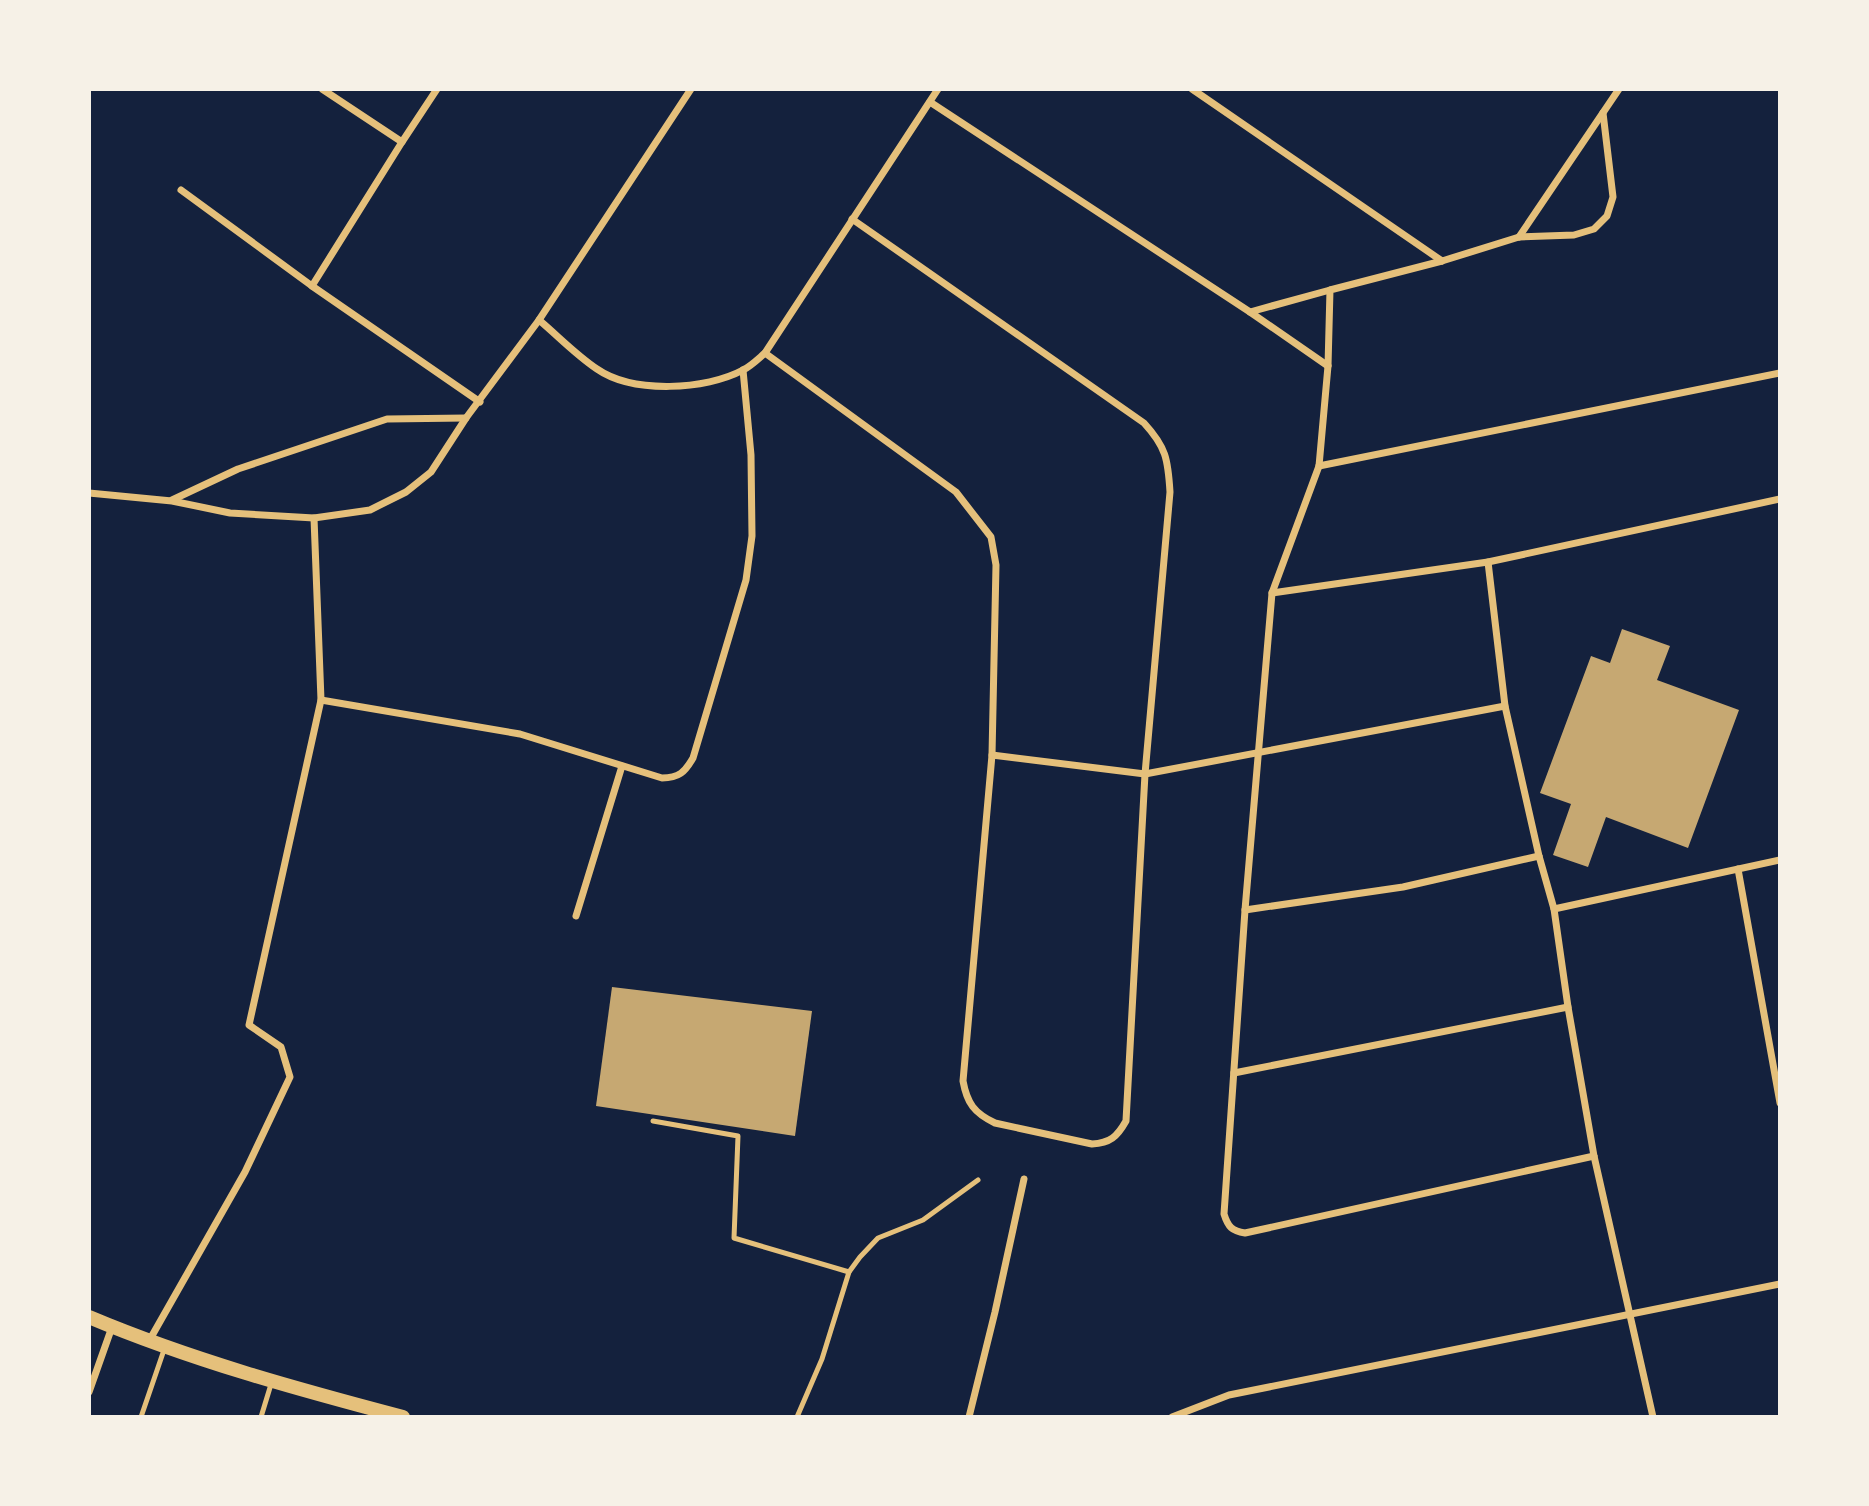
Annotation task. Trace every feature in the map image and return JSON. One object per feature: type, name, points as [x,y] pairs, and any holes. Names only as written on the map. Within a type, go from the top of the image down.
[{"type":"main road","points":[[89,1317],[165,1347],[272,1381],[403,1417]]},
{"type":"street","points":[[322,89],[402,142]]},
{"type":"street","points":[[312,286],[437,89]]},
{"type":"street","points":[[89,494],[172,501],[230,513],[314,518],[370,510],[405,492],[431,472],[466,418],[539,320],[691,89]]},
{"type":"street","points":[[539,320],[598,370],[628,382],[675,386],[708,383],[743,370],[765,353],[938,89]]},
{"type":"street","points":[[1192,89],[1442,261]]},
{"type":"street","points":[[1519,237],[1619,89]]},
{"type":"street","points":[[930,102],[1328,366]]},
{"type":"street","points":[[1250,312],[1442,261],[1519,237],[1574,235],[1594,229],[1607,216],[1612,198],[1603,113]]},
{"type":"street","points":[[181,190],[312,286],[480,402]]},
{"type":"street","points":[[765,353],[956,492],[990,537],[996,565],[992,755],[963,1081],[965,1096],[980,1116],[995,1123],[1092,1144],[1105,1143],[1117,1136],[1126,1121],[1145,774],[1170,492],[1169,465],[1160,440],[1144,423],[852,219]]},
{"type":"street","points":[[1330,290],[1328,366],[1319,467],[1272,593],[1245,910],[1224,1214],[1227,1225],[1234,1231],[1245,1233],[1594,1156]]},
{"type":"street","points":[[321,700],[520,734],[662,778],[674,778],[684,772],[694,758],[746,580],[751,536],[751,455],[743,370]]},
{"type":"street","points":[[1319,467],[1780,373]]},
{"type":"street","points":[[172,501],[238,469],[387,419],[466,418]]},
{"type":"street","points":[[1272,593],[1488,562],[1780,499]]},
{"type":"street","points":[[149,1341],[245,1172],[290,1077],[282,1047],[249,1025],[321,700],[314,518]]},
{"type":"street","points":[[1488,562],[1505,706],[1539,856],[1554,909],[1567,1007],[1594,1156],[1653,1417]]},
{"type":"street","points":[[992,755],[1145,774],[1505,706]]},
{"type":"street","points":[[576,916],[622,766]]},
{"type":"street","points":[[1245,910],[1403,887],[1539,856]]},
{"type":"street","points":[[1554,909],[1780,860]]},
{"type":"street","points":[[1738,869],[1780,1103]]},
{"type":"street","points":[[1234,1073],[1567,1007]]},
{"type":"street","points":[[969,1417],[1024,1178]]},
{"type":"street","points":[[1172,1417],[1229,1395],[1780,1284]]},
{"type":"street","points":[[89,1392],[113,1327]]},
{"type":"lane","points":[[653,1121],[738,1136],[734,1238],[849,1272]]},
{"type":"lane","points":[[797,1417],[821,1359],[849,1272],[860,1257],[878,1238],[923,1220],[978,1180]]},
{"type":"lane","points":[[141,1417],[165,1347]]},
{"type":"lane","points":[[261,1417],[272,1381]]},
{"type":"building","points":[[1622,629],[1670,646],[1657,680],[1739,710],[1688,848],[1606,817],[1588,867],[1553,855],[1571,804],[1540,793],[1591,656],[1610,663]]},
{"type":"building","points":[[612,987],[812,1011],[795,1136],[596,1106]]}]
